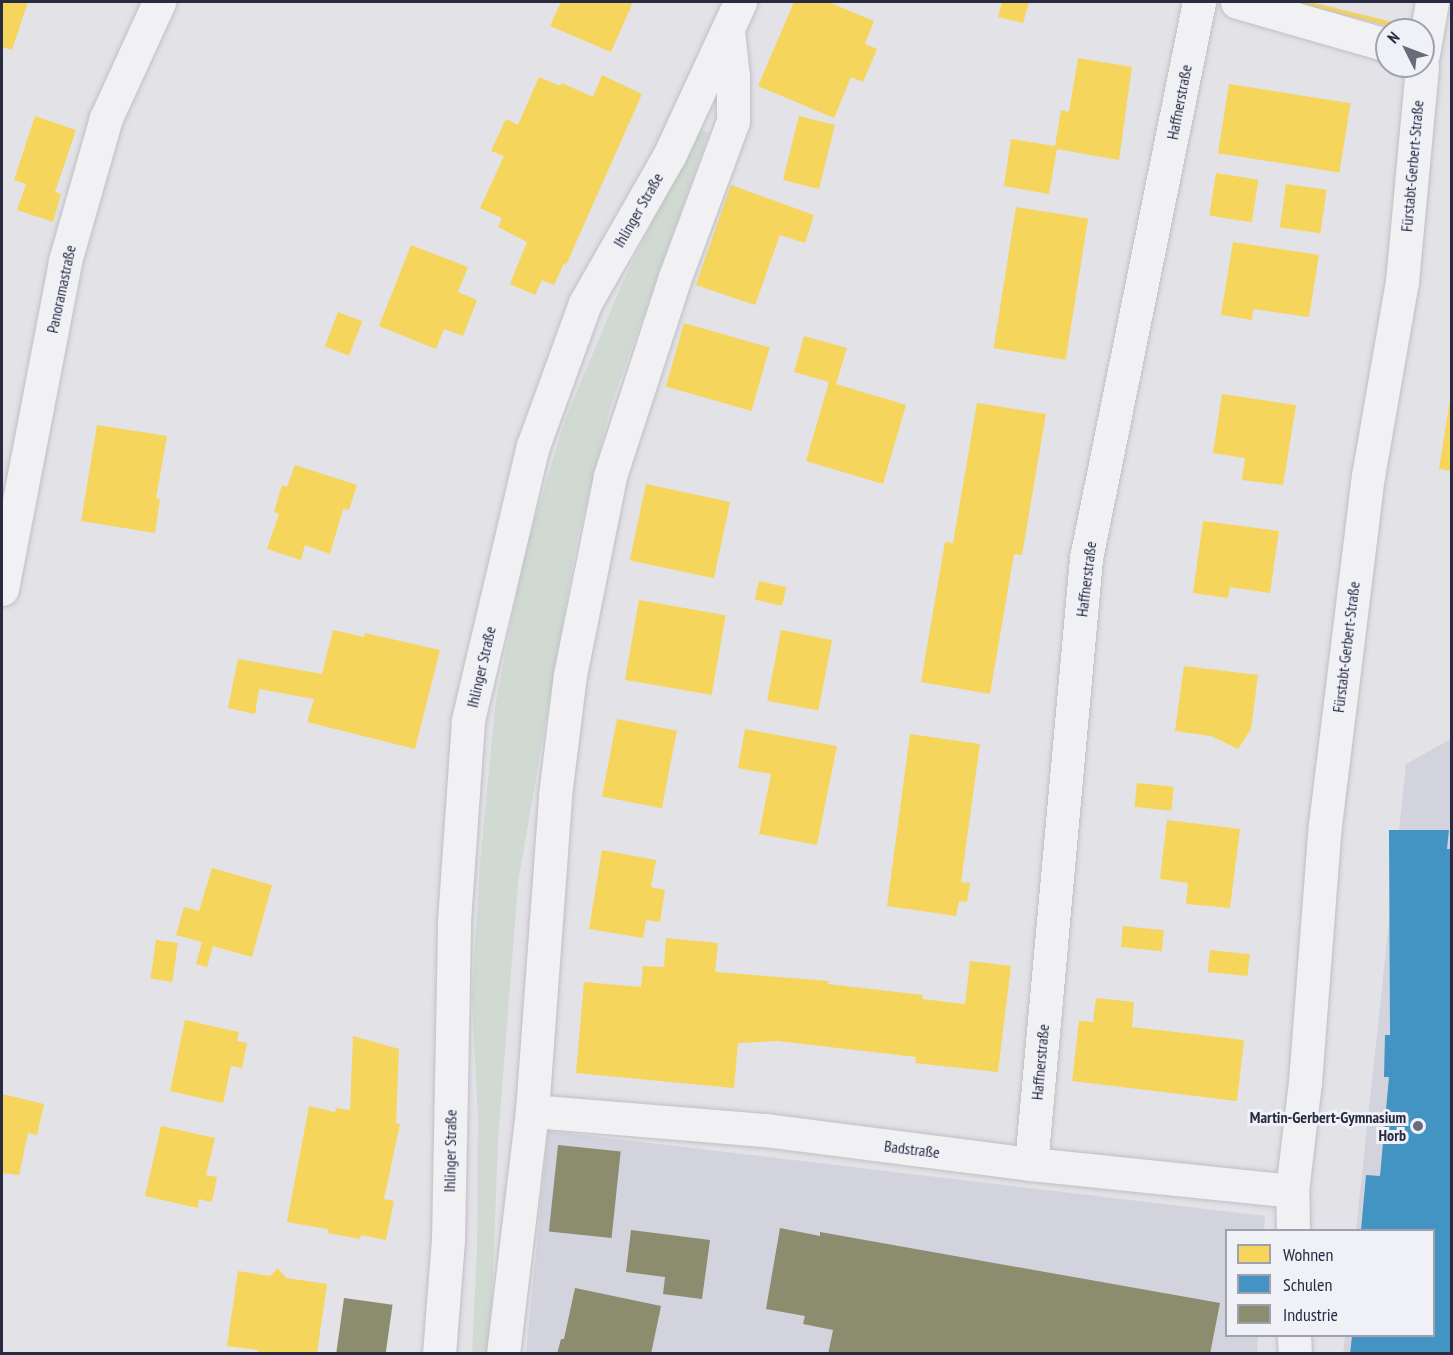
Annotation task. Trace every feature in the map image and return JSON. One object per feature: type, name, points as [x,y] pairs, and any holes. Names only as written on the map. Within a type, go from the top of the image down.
[{"type":"street","name":"Panoramastraße","points":[[2,589],[65,261],[106,118],[159,2]]},
{"type":"street","name":"Haffnerstraße","points":[[1031,1164],[1086,558],[1199,2]]},
{"type":"street","points":[[1237,2],[1375,42]]},
{"type":"street","points":[[1429,18],[1432,2]]},
{"type":"street","name":"Ihlinger Straße","points":[[503,1353],[532,1111],[555,795],[570,675],[610,476],[675,277],[733,121],[734,15]]},
{"type":"street","name":"Ihlinger Straße","points":[[439,1353],[448,1240],[454,921],[468,720],[533,446],[585,303],[669,156],[734,15]]},
{"type":"street","name":"Fürstabt-Gerbert-Straße","points":[[1293,1229],[1292,1191],[1305,1082],[1318,885],[1339,697],[1368,476],[1401,282],[1421,78]]},
{"type":"street","name":"Badstraße","points":[[532,1111],[765,1130],[1031,1164],[1292,1191]]},
{"type":"street","points":[[1294,1337],[1294,1353]]},
{"type":"shaded area","points":[[698,128],[709,133],[611,405],[576,545],[518,883],[498,1140],[490,1353],[472,1354],[477,1250],[478,1118],[472,997],[480,865],[495,707],[525,551],[565,420],[621,286]]},
{"type":"shaded area","name":"Martin-Gerbert-Gymnasium Horb","points":[[1451,739],[1451,1353],[1343,1354],[1345,1337],[1435,1337],[1435,1229],[1356,1229],[1406,764]]},
{"type":"shaded area","points":[[548,1131],[1265,1216],[1264,1229],[1225,1229],[1225,1337],[1258,1337],[1257,1353],[526,1354]]},
{"type":"building: Wohnen","points":[[2,2],[28,2],[12,50],[2,47]]},
{"type":"building: Wohnen","points":[[561,2],[633,2],[611,52],[550,26]]},
{"type":"building: Wohnen","points":[[794,2],[828,2],[874,21],[865,44],[877,49],[863,82],[851,77],[834,118],[758,86]]},
{"type":"building: Wohnen","points":[[1002,2],[1029,2],[1023,23],[998,17]]},
{"type":"building: Wohnen","points":[[1293,2],[1311,2],[1376,18],[1375,23]]},
{"type":"building: Wohnen","points":[[1078,58],[1132,67],[1119,160],[1057,149],[1049,194],[1004,186],[1011,139],[1055,146],[1061,110],[1069,112]]},
{"type":"building: Wohnen","points":[[602,75],[642,94],[566,265],[564,263],[554,285],[542,280],[535,295],[510,284],[527,242],[498,227],[502,218],[480,208],[504,156],[491,151],[506,119],[518,125],[539,77],[560,86],[562,83],[593,97]]},
{"type":"building: Wohnen","points":[[1229,84],[1350,103],[1340,172],[1218,153]]},
{"type":"building: Wohnen","points":[[35,116],[76,130],[55,192],[61,194],[53,222],[17,210],[26,184],[14,180]]},
{"type":"building: Wohnen","points":[[799,116],[835,125],[819,189],[783,180]]},
{"type":"building: Wohnen","points":[[1216,173],[1258,180],[1252,222],[1209,215]]},
{"type":"building: Wohnen","points":[[1286,184],[1327,190],[1320,233],[1280,228]]},
{"type":"building: Wohnen","points":[[731,185],[814,215],[805,243],[780,235],[755,305],[696,285]]},
{"type":"building: Wohnen","points":[[1016,207],[1088,218],[1066,360],[994,348]]},
{"type":"building: Wohnen","points":[[1233,242],[1319,255],[1309,317],[1253,309],[1252,320],[1221,315]]},
{"type":"building: Wohnen","points":[[411,245],[468,267],[458,292],[477,300],[463,336],[444,329],[436,349],[379,326]]},
{"type":"building: Wohnen","points":[[338,312],[362,321],[349,356],[325,347]]},
{"type":"building: Wohnen","points":[[684,323],[770,348],[751,411],[666,386]]},
{"type":"building: Wohnen","points":[[804,336],[847,348],[836,384],[906,405],[883,484],[806,461],[829,382],[794,372]]},
{"type":"building: Wohnen","points":[[1222,394],[1296,405],[1283,485],[1242,480],[1245,458],[1213,453]]},
{"type":"building: Wohnen","points":[[1450,400],[1452,400],[1452,471],[1439,469]]},
{"type":"building: Wohnen","points":[[977,403],[1046,414],[1022,555],[1014,554],[990,694],[921,682],[945,542],[953,543]]},
{"type":"building: Wohnen","points":[[97,425],[167,436],[156,498],[160,499],[155,533],[81,521]]},
{"type":"building: Wohnen","points":[[295,465],[357,485],[349,510],[343,509],[330,554],[305,545],[301,560],[267,549],[279,514],[274,512],[282,485],[287,487]]},
{"type":"building: Wohnen","points":[[646,484],[730,502],[714,578],[630,560]]},
{"type":"building: Wohnen","points":[[1203,521],[1279,531],[1270,593],[1230,587],[1228,598],[1193,593]]},
{"type":"building: Wohnen","points":[[759,581],[786,587],[782,606],[755,600]]},
{"type":"building: Wohnen","points":[[639,600],[726,615],[712,695],[625,680]]},
{"type":"building: Wohnen","points":[[333,630],[364,637],[365,633],[440,650],[415,749],[307,722],[314,699],[259,689],[255,714],[228,708],[238,659],[322,674]]},
{"type":"building: Wohnen","points":[[781,630],[832,640],[818,711],[767,701]]},
{"type":"building: Wohnen","points":[[1184,666],[1258,675],[1251,729],[1238,749],[1211,736],[1175,731]]},
{"type":"building: Wohnen","points":[[617,719],[677,731],[662,808],[602,797]]},
{"type":"building: Wohnen","points":[[745,729],[837,746],[817,845],[759,834],[771,774],[738,768]]},
{"type":"building: Wohnen","points":[[910,734],[980,744],[961,882],[970,883],[967,902],[959,901],[956,916],[887,906]]},
{"type":"building: Wohnen","points":[[1137,783],[1174,787],[1171,811],[1134,807]]},
{"type":"building: Wohnen","points":[[1167,820],[1240,829],[1230,908],[1186,904],[1188,883],[1160,879]]},
{"type":"building: Wohnen","points":[[602,850],[656,860],[651,887],[665,890],[660,922],[646,920],[643,938],[589,929]]},
{"type":"building: Wohnen","points":[[212,868],[272,885],[252,957],[213,946],[207,967],[196,964],[202,942],[176,935],[184,907],[199,911]]},
{"type":"building: Wohnen","points":[[1123,926],[1164,930],[1162,951],[1121,947]]},
{"type":"building: Wohnen","points":[[666,938],[718,943],[715,972],[829,981],[828,984],[923,995],[922,999],[965,1004],[970,961],[1011,966],[998,1072],[915,1063],[916,1057],[777,1041],[738,1043],[734,1088],[576,1073],[584,982],[641,987],[643,966],[664,967]]},
{"type":"building: Wohnen","points":[[156,940],[178,943],[172,982],[151,979]]},
{"type":"building: Wohnen","points":[[1210,950],[1250,954],[1247,976],[1208,972]]},
{"type":"building: Wohnen","points":[[1096,998],[1134,1002],[1132,1027],[1244,1040],[1237,1101],[1072,1081],[1079,1021],[1093,1022]]},
{"type":"building: Wohnen","points":[[185,1020],[239,1032],[237,1041],[247,1043],[242,1068],[231,1066],[223,1103],[170,1091]]},
{"type":"building: Wohnen","points":[[353,1036],[399,1049],[396,1123],[400,1124],[384,1199],[394,1201],[386,1240],[361,1235],[360,1239],[328,1233],[328,1229],[287,1222],[309,1106],[335,1112],[336,1108],[350,1110]]},
{"type":"building: Wohnen","points":[[2,1094],[44,1104],[37,1135],[28,1133],[19,1175],[2,1173]]},
{"type":"building: Wohnen","points":[[161,1126],[215,1138],[206,1175],[217,1177],[212,1202],[199,1199],[198,1208],[145,1196]]},
{"type":"building: Wohnen","points":[[278,1268],[286,1278],[327,1284],[317,1353],[260,1353],[257,1350],[227,1346],[238,1271],[270,1276]]},
{"type":"building: Schulen","name":"Martin-Gerbert-Gymnasium Horb","points":[[1389,830],[1449,830],[1447,849],[1452,849],[1452,1354],[1350,1354],[1352,1337],[1435,1337],[1435,1229],[1361,1229],[1366,1175],[1380,1176],[1389,1077],[1384,1077],[1385,1035],[1390,1035]]},
{"type":"building: Industrie","points":[[558,1145],[621,1152],[612,1238],[549,1232]]},
{"type":"building: Industrie","points":[[780,1228],[820,1236],[820,1232],[1220,1303],[1210,1354],[828,1354],[833,1330],[803,1324],[805,1316],[766,1309]]},
{"type":"building: Industrie","points":[[631,1230],[710,1240],[702,1299],[663,1294],[665,1277],[626,1272]]},
{"type":"building: Industrie","points":[[575,1288],[661,1306],[651,1354],[557,1354],[561,1339],[564,1339]]},
{"type":"building: Industrie","points":[[344,1298],[393,1305],[386,1354],[336,1353]]},
{"type":"place","name":"Martin-Gerbert-Gymnasium Horb","points":[[1418,1126]]}]
